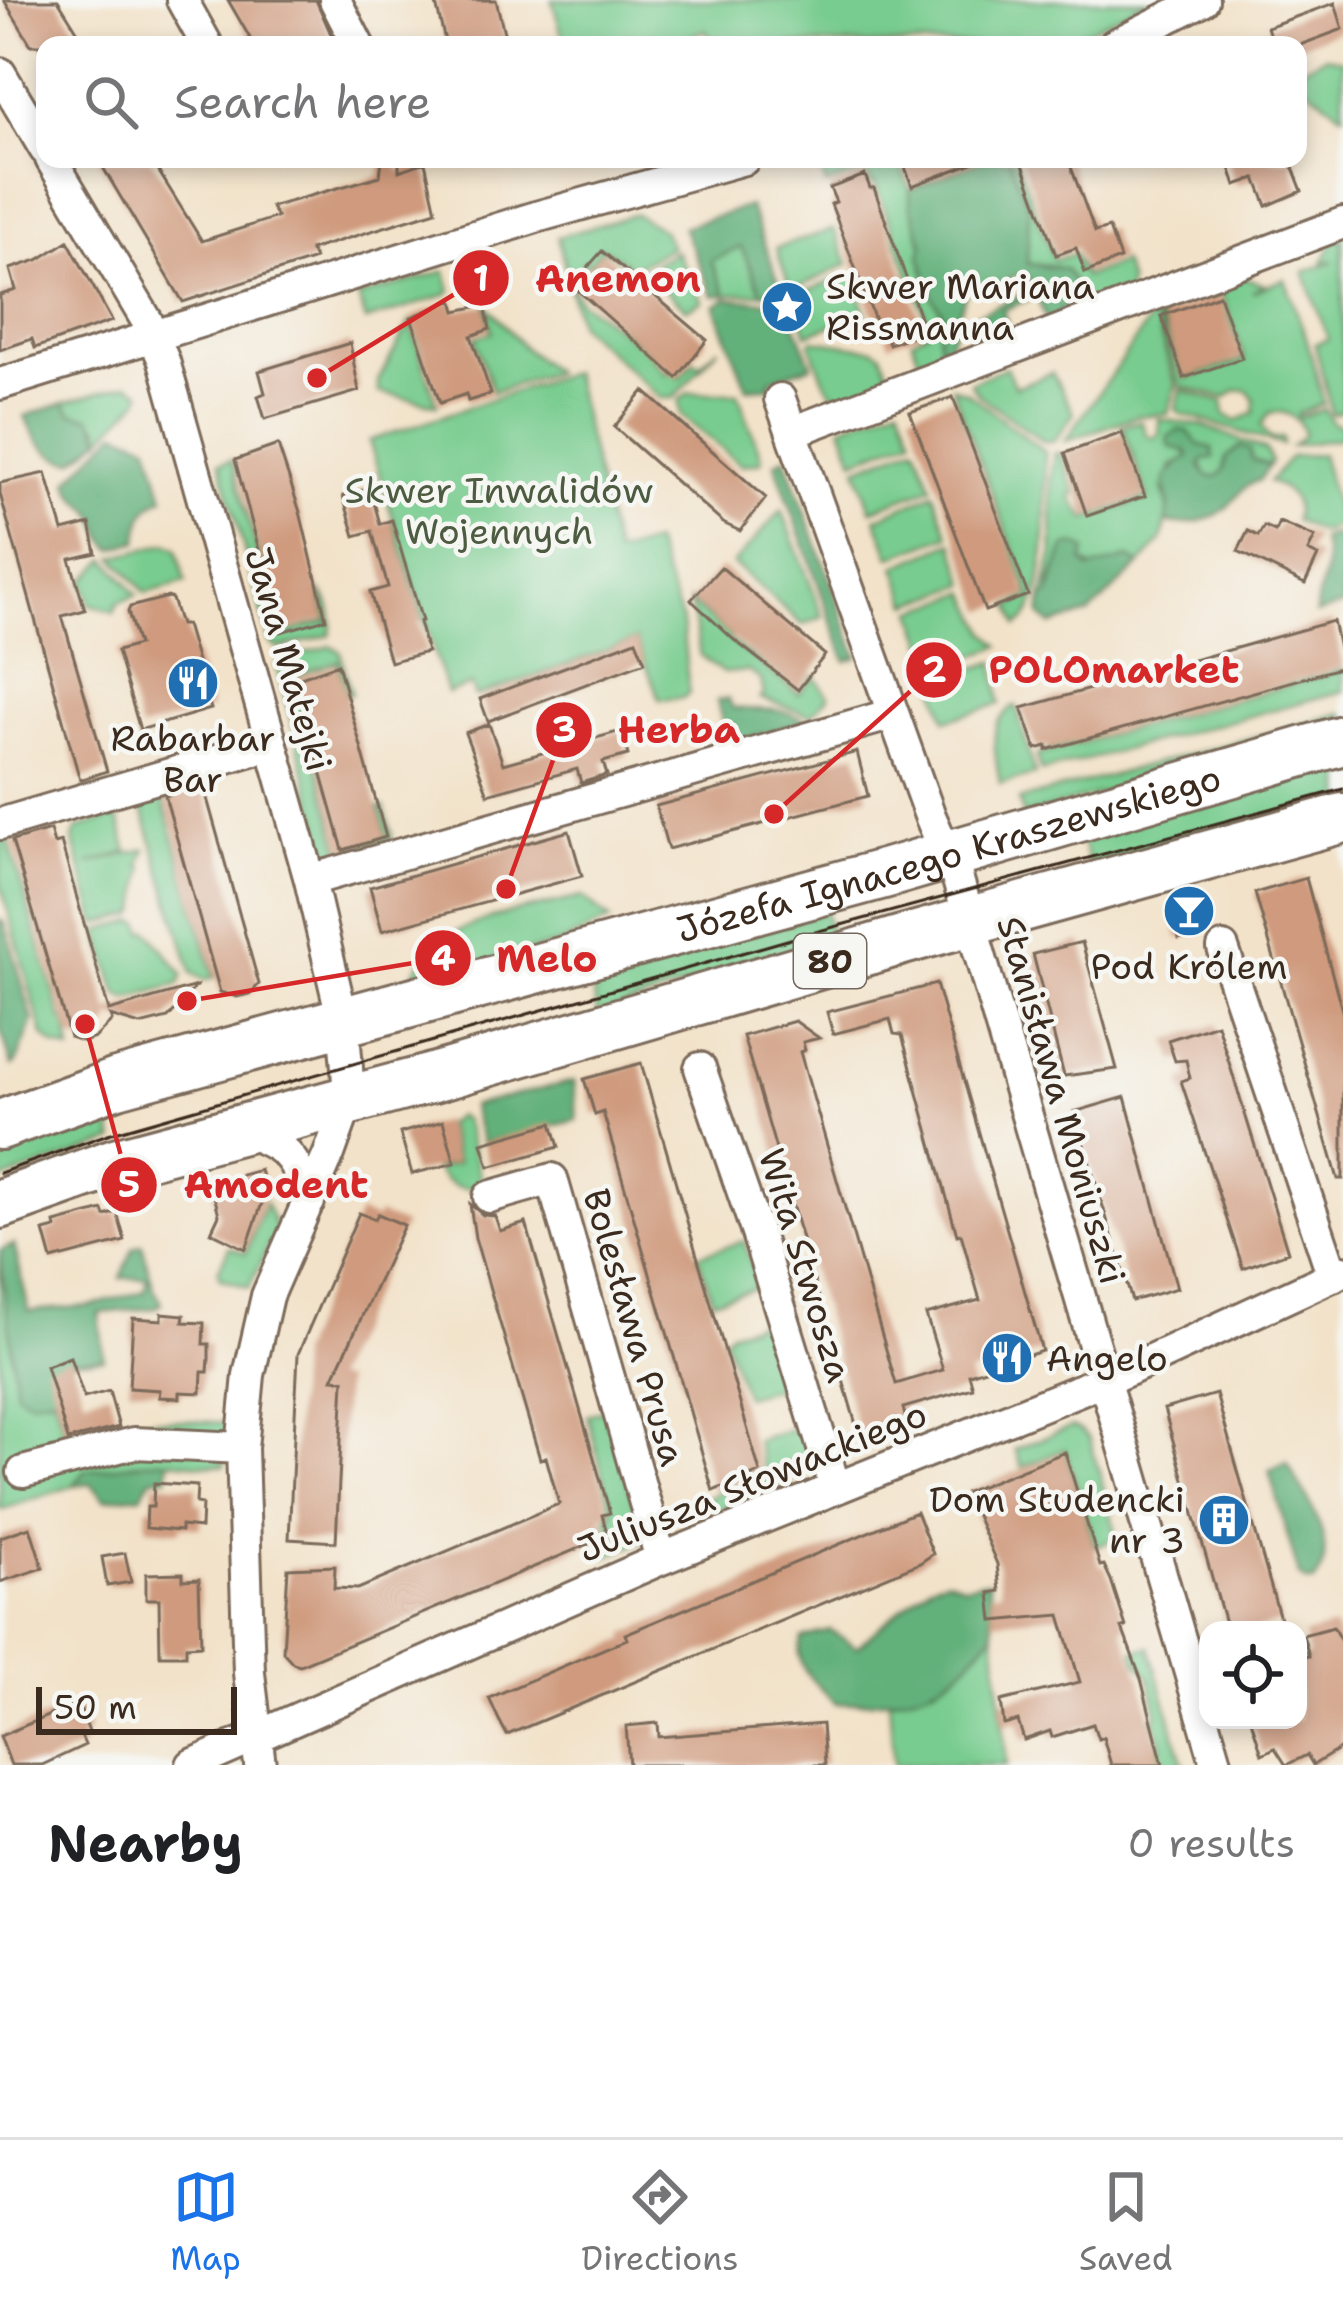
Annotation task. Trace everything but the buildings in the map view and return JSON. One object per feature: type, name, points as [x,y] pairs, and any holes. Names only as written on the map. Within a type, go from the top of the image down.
[{"type":"main road","name":"Józefa Ignacego Kraszewskiego","points":[[0,1125],[117,1083],[949,856],[1343,740]]},
{"type":"main road","name":"Józefa Ignacego Kraszewskiego","points":[[0,1204],[116,1162],[429,1079],[1343,818]]},
{"type":"street","points":[[182,0],[202,36]]},
{"type":"street","points":[[335,0],[353,36]]},
{"type":"street","points":[[1132,36],[1203,0]]},
{"type":"street","points":[[0,73],[36,133]]},
{"type":"street","name":"Jana Matejki","points":[[56,168],[154,336],[171,381],[310,880],[343,1021],[349,1098],[267,1296],[249,1375],[242,1448],[249,1673],[258,1750]]},
{"type":"street","points":[[0,384],[536,217],[711,168]]},
{"type":"street","points":[[792,432],[1343,224]]},
{"type":"street","name":"Stanisława Moniuszki","points":[[780,399],[930,816],[949,856],[1217,1765]]},
{"type":"street","points":[[310,880],[893,714]]},
{"type":"street","points":[[0,824],[272,744]]},
{"type":"street","points":[[1223,947],[1338,1274]]},
{"type":"street","name":"Wita Stwosza","points":[[700,1068],[758,1233],[835,1487]]},
{"type":"street","points":[[237,1129],[274,1141],[294,1161],[309,1202]]},
{"type":"street","name":"Bolesława Prusa","points":[[489,1197],[552,1179],[661,1558]]},
{"type":"street","name":"Juliusza Słowackiego","points":[[192,1765],[258,1750],[661,1558],[1103,1380],[1338,1274]]},
{"type":"street","points":[[23,1472],[134,1443],[242,1448]]},
{"type":"green space","points":[[552,0],[1149,0],[1077,36],[709,36],[706,30],[691,36],[562,36]]},
{"type":"green space","points":[[1325,56],[1343,59],[1343,114],[1307,88],[1307,65]]},
{"type":"green space","points":[[828,168],[901,168],[933,298],[944,315],[939,340],[947,353],[942,362],[923,370],[912,340],[927,332],[926,317],[875,183],[871,184],[866,171],[826,185],[823,176]]},
{"type":"green space","points":[[963,168],[1013,168],[1029,209],[1027,264],[1065,269],[1077,300],[1059,309],[1063,318],[1048,323],[1036,296],[1003,310],[1011,338],[990,346],[986,334],[975,340],[974,316],[1027,292],[1031,285],[1027,275],[1015,276],[990,293],[971,286],[972,273],[947,353],[939,340],[944,315],[933,298],[920,256],[923,244],[910,190]]},
{"type":"green space","points":[[1013,168],[1019,168],[1054,260],[1074,254],[1084,277],[1122,263],[1129,282],[1127,292],[1063,318],[1059,309],[1072,280],[1058,267],[1027,264],[1029,209]]},
{"type":"green space","points":[[749,206],[783,292],[762,293],[741,247],[711,261],[726,295],[713,296],[683,227]]},
{"type":"green space","points":[[635,214],[663,230],[671,247],[633,268],[603,248],[588,265],[584,263],[570,285],[580,301],[642,346],[666,374],[669,371],[680,378],[695,361],[700,365],[719,347],[674,398],[661,398],[578,324],[558,237]]},
{"type":"green space","points":[[834,229],[848,264],[791,291],[776,248]]},
{"type":"green space","points":[[1343,238],[1343,411],[1332,414],[1315,344],[1328,339],[1304,272],[1334,261],[1323,262],[1334,242]]},
{"type":"green space","points":[[741,247],[762,293],[726,295],[710,261]]},
{"type":"green space","points":[[676,251],[703,301],[687,309],[642,272]]},
{"type":"green space","points":[[446,271],[451,291],[446,295],[366,321],[358,297]]},
{"type":"green space","points":[[853,276],[866,313],[807,334],[794,296]]},
{"type":"green space","points":[[1242,276],[1264,285],[1252,292],[1285,279],[1324,404],[1298,413],[1299,417],[1325,409],[1332,423],[1343,426],[1343,438],[1292,446],[1304,435],[1300,424],[1286,414],[1269,413],[1261,426],[1271,439],[1282,438],[1282,445],[1179,413],[1181,390],[1223,402],[1225,414],[1236,421],[1254,413],[1255,400],[1247,390],[1225,398],[1180,386],[1155,310],[1175,300],[1179,303],[1159,315],[1185,379],[1245,360],[1219,286]]},
{"type":"green space","points":[[726,299],[786,302],[812,365],[770,380],[772,387],[747,388],[715,306]]},
{"type":"green space","points":[[487,305],[523,347],[554,372],[493,392],[475,338],[492,332]]},
{"type":"green space","points":[[1152,310],[1176,386],[1168,414],[1137,416],[1065,441],[1149,321]]},
{"type":"green space","points":[[410,322],[437,405],[378,392],[378,381]]},
{"type":"green space","points":[[813,340],[882,353],[891,380],[855,394],[835,394],[823,378]]},
{"type":"green space","points":[[1006,367],[1015,387],[1052,373],[1074,413],[1054,441],[1043,441],[979,395],[970,383]]},
{"type":"green space","name":"Skwer Inwalidów Wojennych","points":[[572,372],[615,554],[653,543],[682,622],[689,693],[660,700],[636,640],[475,697],[471,685],[447,693],[369,441]]},
{"type":"green space","points":[[129,384],[142,392],[139,400],[102,438],[99,426],[71,413],[64,403]]},
{"type":"green space","points":[[952,387],[967,392],[1045,452],[1042,572],[1029,614],[1018,626],[1011,606],[1031,596]]},
{"type":"green space","points":[[688,393],[738,393],[760,462],[741,465],[681,415],[679,401]]},
{"type":"green space","points":[[64,403],[71,413],[91,417],[102,438],[74,461],[44,447],[25,416]]},
{"type":"green space","points":[[900,404],[913,437],[854,460],[842,426]]},
{"type":"green space","points":[[1159,419],[1204,426],[1266,450],[1271,462],[1251,461],[1251,455],[1226,458],[1217,477],[1207,476],[1188,431],[1178,430],[1168,437],[1190,456],[1172,466],[1163,489],[1169,511],[1162,540],[1140,565],[1129,558],[1096,569],[1083,562],[1060,562],[1049,594],[1042,600],[1053,555],[1055,453],[1061,454],[1076,494],[1071,497],[1086,519],[1148,498],[1122,426],[1141,421],[1147,435],[1154,438],[1159,434]]},
{"type":"green space","points":[[117,431],[149,444],[164,497],[144,514],[138,541],[113,549],[69,481]]},
{"type":"green space","points":[[1188,431],[1197,444],[1212,448],[1214,458],[1203,460],[1200,466],[1207,476],[1217,477],[1226,458],[1241,446],[1250,450],[1252,460],[1269,465],[1260,480],[1216,515],[1186,523],[1166,522],[1165,481],[1189,456],[1187,451],[1170,447],[1168,437]]},
{"type":"green space","points":[[916,445],[932,487],[871,510],[857,468]]},
{"type":"green space","points":[[1321,454],[1340,524],[1320,533],[1294,520],[1290,496],[1269,482],[1290,457]]},
{"type":"green space","points":[[785,457],[858,657],[846,661],[775,463]]},
{"type":"green space","points":[[232,460],[280,635],[328,621],[320,591],[331,611],[330,635],[278,649],[270,642],[220,463]]},
{"type":"green space","points":[[934,493],[949,535],[891,557],[876,518]]},
{"type":"green space","points":[[782,510],[823,617],[803,625],[733,564]]},
{"type":"green space","points":[[1343,532],[1343,606],[1316,614],[1325,572],[1321,539]]},
{"type":"green space","points":[[953,542],[967,584],[909,604],[896,566]]},
{"type":"green space","points":[[167,543],[177,548],[186,582],[146,593],[114,557]]},
{"type":"green space","points":[[1075,544],[1086,550],[1083,562],[1090,569],[1129,558],[1140,565],[1089,614],[1051,625],[1040,615],[1042,600],[1049,594],[1065,547]]},
{"type":"green space","points":[[107,559],[137,595],[118,603],[114,612],[90,604],[84,581]]},
{"type":"green space","points":[[968,592],[987,632],[1000,646],[935,671],[914,611]]},
{"type":"green space","points":[[690,602],[729,640],[799,694],[814,676],[829,696],[811,715],[760,698],[764,694],[761,680],[748,671],[723,673],[700,655]]},
{"type":"green space","points":[[331,646],[340,651],[351,693],[346,695],[338,661],[293,677],[341,851],[387,838],[379,808],[384,807],[392,835],[388,844],[334,861],[327,852],[276,665],[279,660]]},
{"type":"green space","points":[[995,662],[1000,704],[946,720],[934,681]]},
{"type":"green space","points":[[1343,670],[1343,691],[1041,772],[1037,755]]},
{"type":"green space","points":[[728,699],[733,708],[778,710],[806,721],[728,744],[717,701]]},
{"type":"green space","points":[[1016,706],[1035,775],[1000,784],[996,730]]},
{"type":"green space","points":[[1343,713],[1343,723],[1023,816],[1019,800]]},
{"type":"green space","points":[[1343,761],[1343,800],[1090,869],[1080,835]]},
{"type":"green space","points":[[159,786],[214,977],[205,980],[192,973],[141,803],[142,791]]},
{"type":"green space","points":[[118,816],[128,852],[88,864],[146,849],[140,866],[144,867],[138,910],[135,915],[97,924],[73,839],[77,829]]},
{"type":"green space","points":[[5,830],[62,1020],[66,1020],[71,1051],[43,1035],[0,882],[0,833]]},
{"type":"green space","points":[[582,897],[610,920],[562,943],[411,981],[438,943],[459,931]]},
{"type":"green space","points":[[825,912],[832,936],[598,1016],[590,978]]},
{"type":"green space","points":[[0,920],[33,1021],[12,1066],[0,1027]]},
{"type":"green space","points":[[135,921],[183,974],[180,984],[126,999],[117,993],[99,931]]},
{"type":"green space","points":[[574,1081],[577,1120],[482,1143],[471,1106]]},
{"type":"green space","points":[[106,1108],[115,1141],[0,1181],[0,1139]]},
{"type":"green space","points":[[457,1116],[464,1120],[483,1186],[456,1186],[435,1169],[457,1163],[446,1124]]},
{"type":"green space","points":[[265,1203],[277,1229],[249,1288],[220,1278],[218,1271],[229,1247],[246,1253]]},
{"type":"green space","points":[[744,1241],[758,1287],[713,1300],[698,1255]]},
{"type":"green space","points":[[142,1244],[162,1303],[156,1308],[99,1313],[104,1358],[73,1360],[53,1397],[29,1400],[16,1392],[0,1250],[14,1245],[29,1311],[90,1306],[145,1291],[148,1278],[121,1278],[133,1248]]},
{"type":"green space","points":[[14,1245],[68,1444],[154,1419],[226,1423],[224,1466],[159,1460],[86,1471],[73,1486],[0,1510],[0,1252]]},
{"type":"green space","points":[[770,1319],[789,1384],[745,1396],[724,1338],[731,1331]]},
{"type":"green space","points":[[607,1408],[644,1540],[604,1558],[599,1544],[610,1539],[607,1517],[613,1513],[587,1415]]},
{"type":"green space","points":[[800,1426],[813,1470],[713,1513],[707,1497],[765,1474],[756,1440]]},
{"type":"green space","points":[[1071,1427],[1090,1440],[1118,1539],[1095,1546],[1065,1449],[1022,1467],[1015,1449]]},
{"type":"green space","points":[[169,1461],[167,1477],[152,1478],[141,1495],[105,1499],[91,1484],[73,1486],[86,1471]]},
{"type":"green space","points":[[1287,1462],[1323,1537],[1322,1568],[1314,1582],[1299,1576],[1269,1471]]},
{"type":"green space","points":[[947,1579],[965,1585],[988,1581],[994,1632],[943,1682],[907,1696],[836,1704],[808,1675],[800,1658],[802,1638],[830,1630],[857,1647],[930,1584]]},
{"type":"green space","points":[[994,1632],[1007,1765],[894,1765],[889,1700],[949,1678]]},
{"type":"green space","points":[[1150,1647],[1184,1765],[1165,1765],[1159,1748],[1149,1675],[1134,1651]]},
{"type":"tram line","points":[[0,1173],[108,1134],[808,934],[1343,789]]},
{"type":"place","name":"Skwer Mariana Rissmanna","points":[[787,307]]},
{"type":"place","name":"Anemon","points":[[317,378]]},
{"type":"place","name":"Rabarbar Bar","points":[[193,683]]},
{"type":"place","name":"POLOmarket","points":[[774,814]]},
{"type":"place","name":"Herba","points":[[506,889]]},
{"type":"place","name":"Pod Królem","points":[[1189,911]]},
{"type":"place","name":"Melo","points":[[187,1001]]},
{"type":"place","name":"Amodent","points":[[85,1024]]},
{"type":"place","name":"Angelo","points":[[1007,1358]]},
{"type":"place","name":"Dom Studencki nr 3","points":[[1224,1520]]}]
